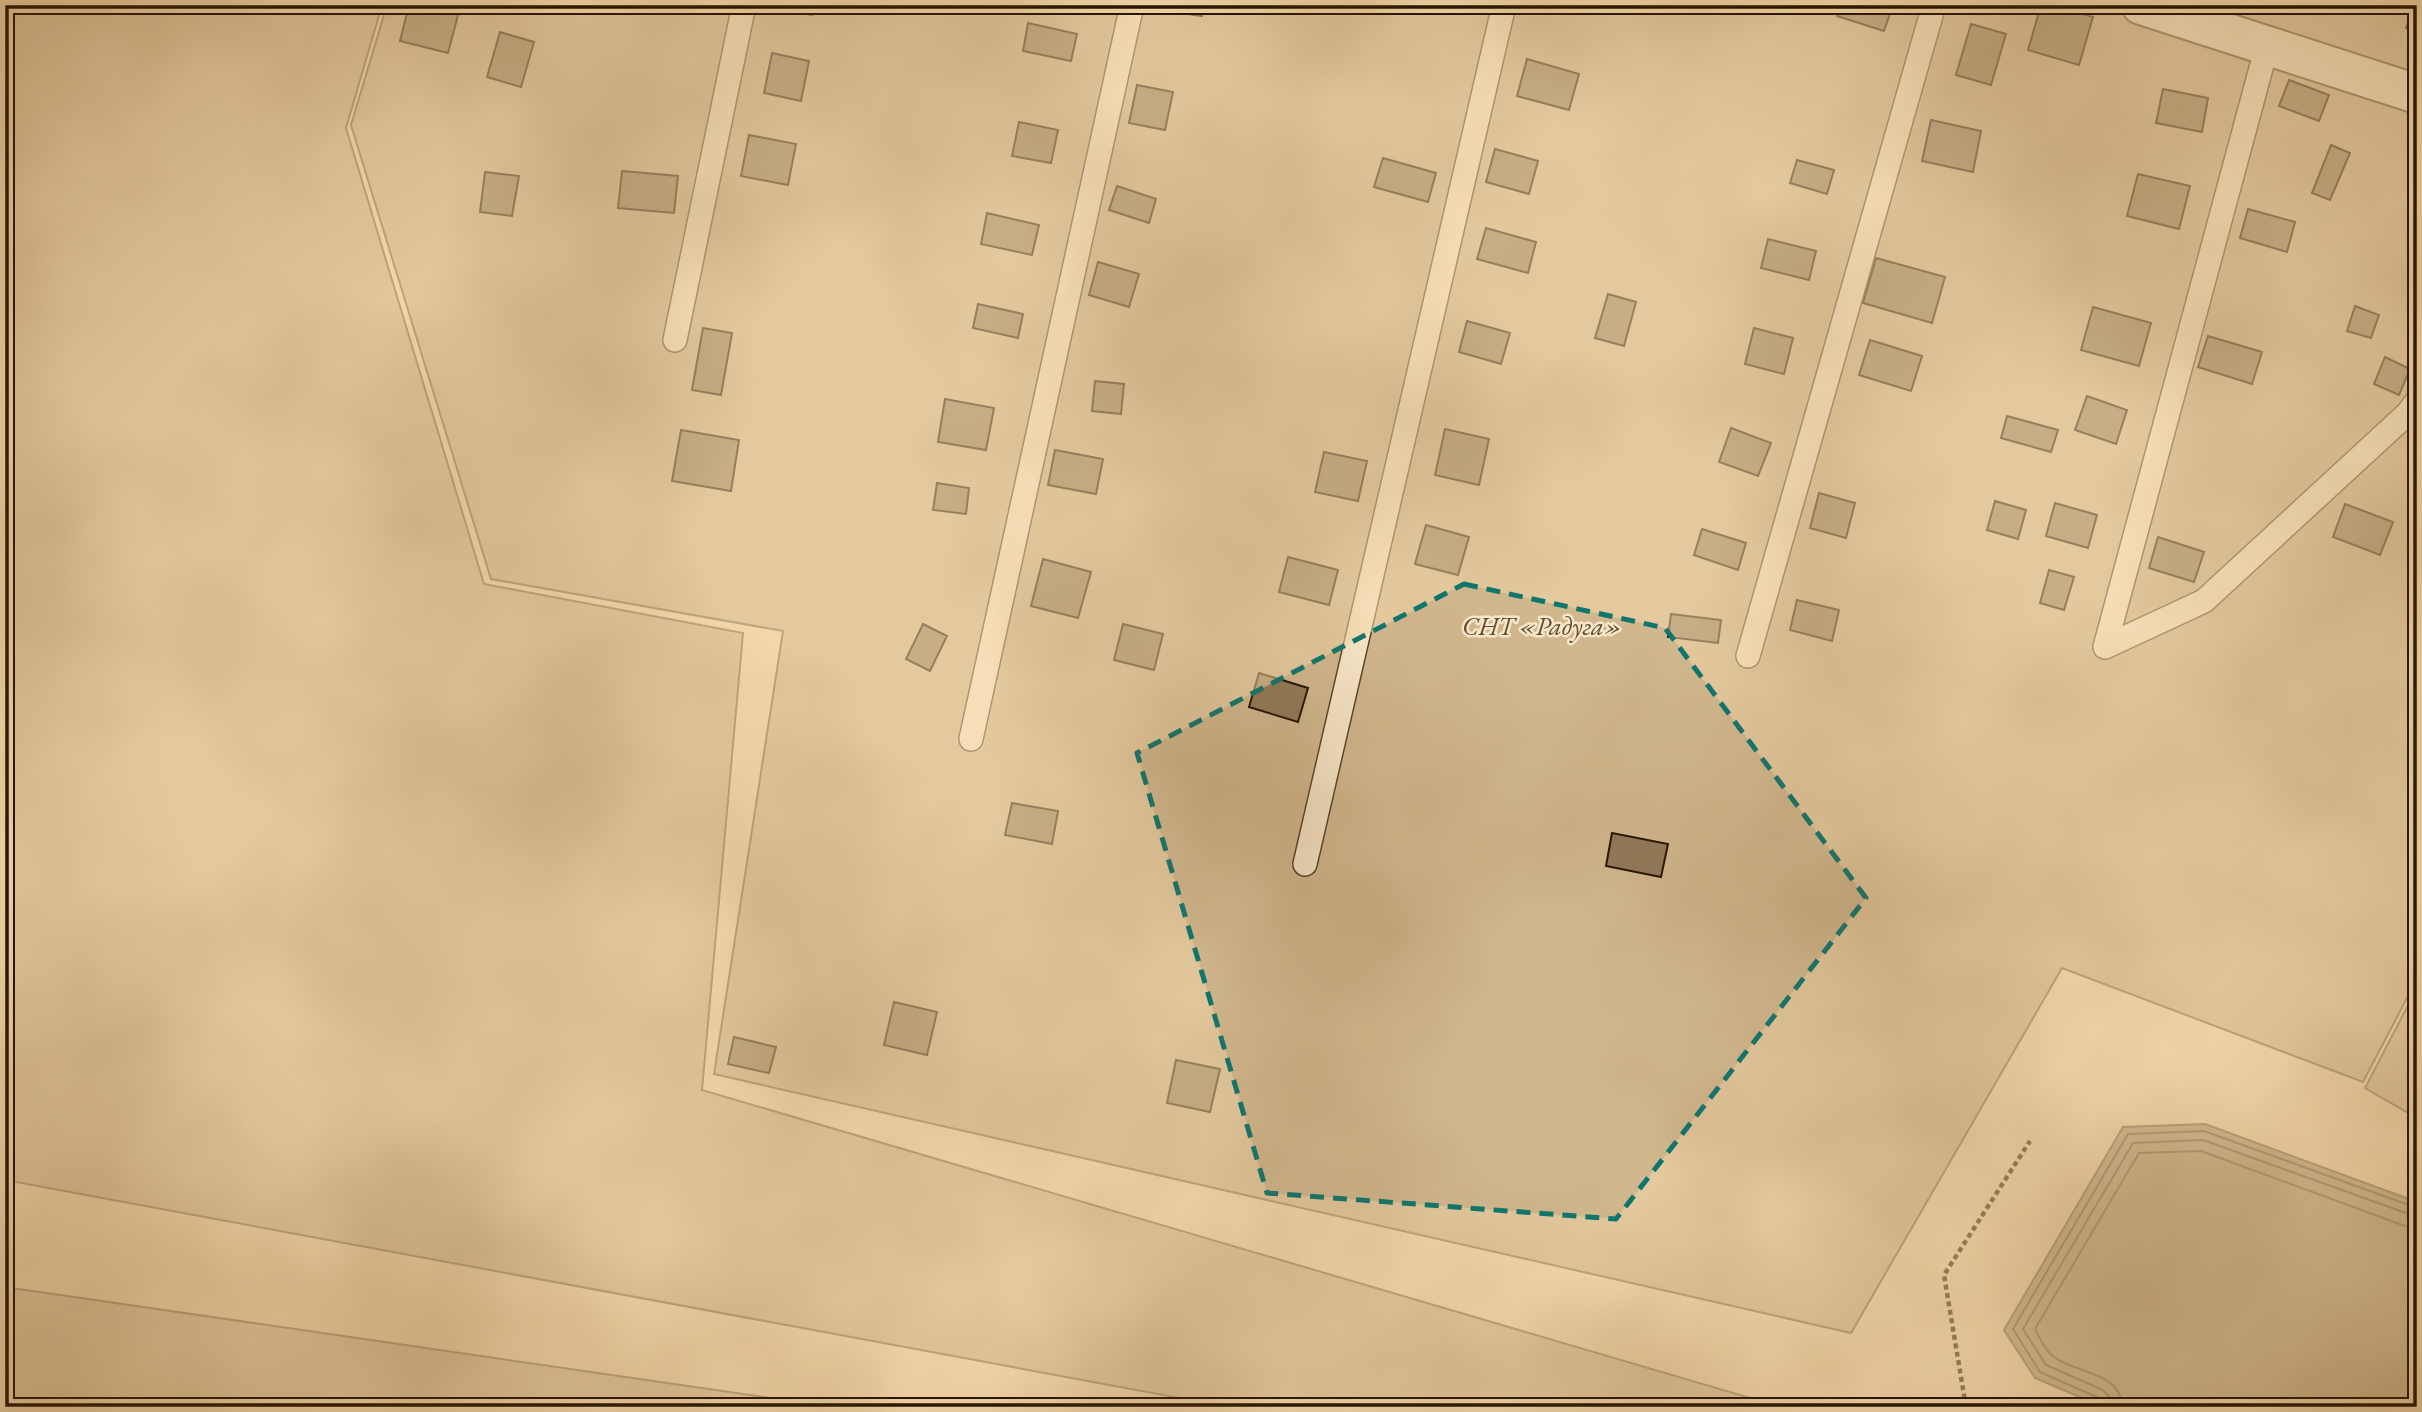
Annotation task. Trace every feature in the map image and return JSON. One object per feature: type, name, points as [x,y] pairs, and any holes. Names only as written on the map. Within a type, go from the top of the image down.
[{"type":"street","points":[[2140,5],[2417,94]]},
{"type":"lane","points":[[674,341],[744,5]]},
{"type":"lane","points":[[971,739],[1132,5]]},
{"type":"lane","points":[[1305,864],[1504,5]]},
{"type":"lane","points":[[1748,656],[1934,5]]},
{"type":"lane","points":[[2267,46],[2105,647],[2204,601],[2408,413],[2417,401]]},
{"type":"path","points":[[1966,1407],[1944,1275],[2030,1141]]},
{"type":"highlighted area","points":[[1464,584],[1665,628],[1866,898],[1616,1219],[1267,1193],[1137,753]]},
{"type":"green space","points":[[5,5],[382,5],[346,128],[484,584],[743,633],[702,1090],[1781,1407],[1228,1407],[5,1180]]},
{"type":"green space","name":"СНТ «Радуга»","points":[[387,5],[2417,5],[2417,979],[2363,1082],[2062,968],[1851,1333],[714,1074],[783,631],[491,579],[351,125]]},
{"type":"green space","points":[[2417,988],[2417,1118],[2365,1088]]},
{"type":"green space","points":[[5,1287],[833,1407],[5,1407]]},
{"type":"water","points":[[2205,1124],[2417,1202],[2417,1407],[2103,1407],[2035,1378],[2004,1330],[2123,1127]]},
{"type":"building","points":[[409,5],[437,5],[459,11],[448,53],[400,41]]},
{"type":"building","points":[[814,5],[812,15],[777,7]]},
{"type":"building","points":[[1168,5],[1203,5],[1202,16],[1167,11]]},
{"type":"building","points":[[1552,5],[1587,5],[1584,14]]},
{"type":"building","points":[[1840,5],[1893,5],[1884,31],[1837,16]]},
{"type":"building","points":[[2041,5],[2052,5],[2093,17],[2079,65],[2028,50]]},
{"type":"building","points":[[2414,5],[2417,5],[2417,32],[2406,28]]},
{"type":"building","points":[[1028,23],[1077,34],[1071,61],[1023,51]]},
{"type":"building","points":[[1971,24],[2006,34],[1991,85],[1956,75]]},
{"type":"building","points":[[500,32],[534,42],[521,87],[487,77]]},
{"type":"building","points":[[772,53],[809,61],[801,101],[764,93]]},
{"type":"building","points":[[1527,59],[1579,74],[1569,110],[1517,96]]},
{"type":"building","points":[[2289,80],[2329,95],[2319,121],[2279,106]]},
{"type":"building","points":[[1137,85],[1173,92],[1165,130],[1129,123]]},
{"type":"building","points":[[2163,89],[2208,98],[2202,132],[2156,123]]},
{"type":"building","points":[[1931,120],[1981,131],[1973,172],[1922,161]]},
{"type":"building","points":[[1019,122],[1058,130],[1051,163],[1012,156]]},
{"type":"building","points":[[749,135],[796,144],[788,185],[741,176]]},
{"type":"building","points":[[2331,145],[2350,153],[2330,200],[2312,193]]},
{"type":"building","points":[[1495,149],[1538,161],[1529,194],[1486,182]]},
{"type":"building","points":[[1383,158],[1436,173],[1428,202],[1374,187]]},
{"type":"building","points":[[1797,160],[1834,170],[1827,194],[1790,183]]},
{"type":"building","points":[[622,171],[678,176],[674,213],[618,208]]},
{"type":"building","points":[[485,172],[519,176],[512,216],[480,212]]},
{"type":"building","points":[[2138,174],[2190,186],[2179,229],[2127,216]]},
{"type":"building","points":[[1117,186],[1156,199],[1149,223],[1109,210]]},
{"type":"building","points":[[2248,209],[2295,222],[2287,252],[2240,238]]},
{"type":"building","points":[[987,213],[1039,225],[1032,255],[981,244]]},
{"type":"building","points":[[1486,228],[1536,242],[1528,273],[1477,259]]},
{"type":"building","points":[[1768,239],[1816,251],[1809,280],[1761,268]]},
{"type":"building","points":[[1876,258],[1945,277],[1932,323],[1863,303]]},
{"type":"building","points":[[1098,262],[1139,274],[1129,307],[1089,295]]},
{"type":"building","points":[[1608,294],[1636,302],[1624,346],[1595,338]]},
{"type":"building","points":[[978,304],[1023,314],[1018,338],[973,328]]},
{"type":"building","points":[[2355,306],[2379,315],[2371,338],[2347,331]]},
{"type":"building","points":[[2093,307],[2151,323],[2139,366],[2081,350]]},
{"type":"building","points":[[1467,321],[1510,333],[1501,364],[1459,352]]},
{"type":"building","points":[[703,328],[732,333],[721,395],[692,390]]},
{"type":"building","points":[[1754,328],[1793,338],[1784,374],[1745,364]]},
{"type":"building","points":[[2208,336],[2262,352],[2252,384],[2198,367]]},
{"type":"building","points":[[1870,340],[1922,356],[1911,391],[1859,375]]},
{"type":"building","points":[[2385,357],[2410,369],[2399,395],[2374,384]]},
{"type":"building","points":[[1095,381],[1124,384],[1121,414],[1092,411]]},
{"type":"building","points":[[2087,396],[2127,410],[2116,444],[2075,430]]},
{"type":"building","points":[[945,399],[994,408],[986,450],[938,442]]},
{"type":"building","points":[[2007,416],[2058,430],[2051,452],[2001,438]]},
{"type":"building","points":[[1731,428],[1771,443],[1758,476],[1719,462]]},
{"type":"building","points":[[1445,429],[1489,439],[1479,485],[1435,475]]},
{"type":"building","points":[[681,430],[739,440],[731,491],[672,481]]},
{"type":"building","points":[[1055,450],[1103,459],[1096,494],[1048,485]]},
{"type":"building","points":[[1324,452],[1367,461],[1358,501],[1315,492]]},
{"type":"building","points":[[937,483],[969,488],[966,514],[933,510]]},
{"type":"building","points":[[1819,493],[1855,503],[1846,538],[1810,528]]},
{"type":"building","points":[[1995,501],[2026,510],[2018,539],[1987,530]]},
{"type":"building","points":[[2055,503],[2097,515],[2088,548],[2046,536]]},
{"type":"building","points":[[2345,504],[2393,522],[2380,555],[2333,537]]},
{"type":"building","points":[[1426,525],[1469,537],[1458,575],[1415,564]]},
{"type":"building","points":[[1702,529],[1746,543],[1738,570],[1694,555]]},
{"type":"building","points":[[2158,537],[2204,552],[2194,582],[2149,568]]},
{"type":"building","points":[[1288,557],[1338,570],[1329,605],[1279,592]]},
{"type":"building","points":[[1043,559],[1091,572],[1078,618],[1031,606]]},
{"type":"building","points":[[2049,570],[2074,577],[2064,610],[2040,603]]},
{"type":"building","points":[[1797,600],[1839,610],[1832,641],[1790,630]]},
{"type":"building","points":[[1671,614],[1721,620],[1718,643],[1668,637]]},
{"type":"building","points":[[923,624],[947,636],[930,671],[906,659]]},
{"type":"building","points":[[1123,624],[1163,634],[1154,670],[1114,660]]},
{"type":"building","points":[[1259,673],[1308,688],[1298,722],[1249,707]]},
{"type":"building","points":[[1012,803],[1058,811],[1052,844],[1005,835]]},
{"type":"building","points":[[1612,833],[1668,844],[1661,877],[1606,866]]},
{"type":"building","points":[[894,1002],[937,1012],[927,1055],[884,1045]]},
{"type":"building","points":[[734,1037],[776,1047],[769,1073],[728,1064]]},
{"type":"building","points":[[1176,1060],[1220,1069],[1210,1112],[1167,1103]]}]
